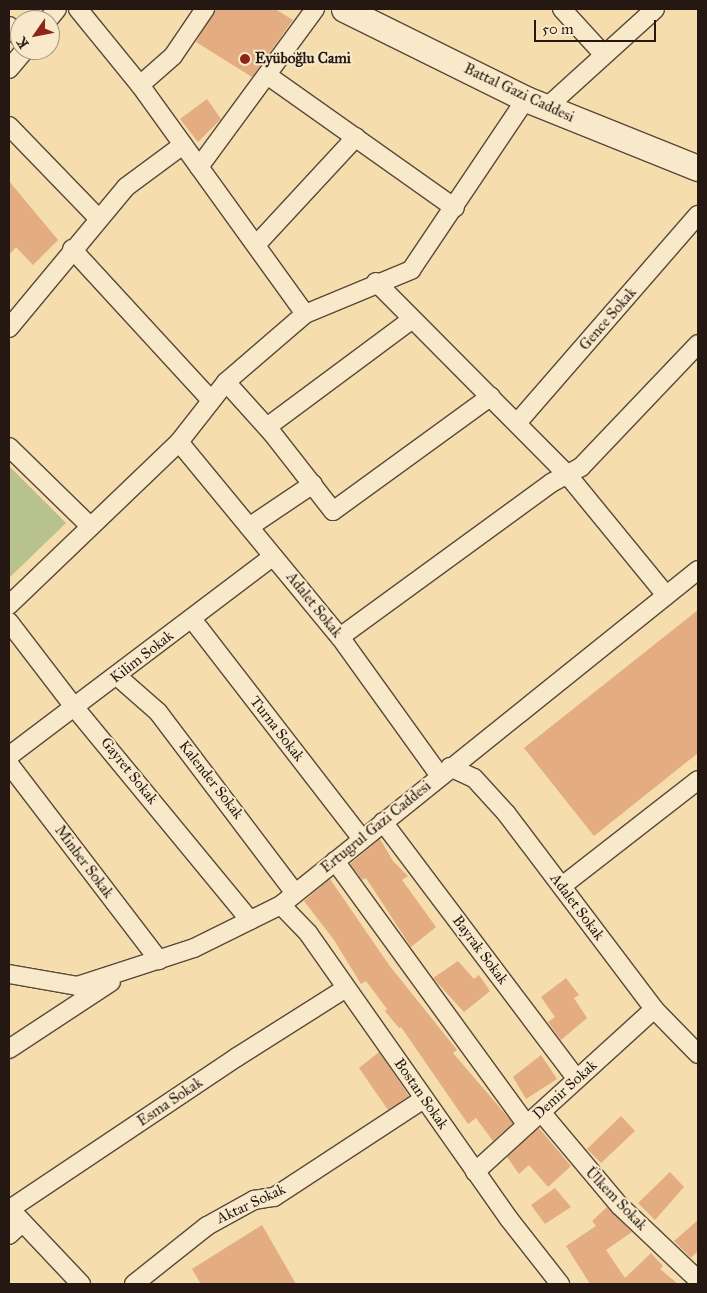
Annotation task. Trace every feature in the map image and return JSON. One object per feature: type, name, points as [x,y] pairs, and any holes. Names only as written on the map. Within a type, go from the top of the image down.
[{"type":"street","points":[[78,9],[140,85],[305,314]]},
{"type":"street","points":[[140,85],[174,56],[205,9]]},
{"type":"street","points":[[199,167],[315,9]]},
{"type":"street","name":"Battal Gazi Caddesi","points":[[344,9],[536,103],[698,168]]},
{"type":"street","points":[[562,9],[604,55]]},
{"type":"street","points":[[9,604],[178,442],[226,382],[305,314],[376,282],[411,270],[455,208],[536,103],[604,55],[655,9]]},
{"type":"street","points":[[267,75],[455,208]]},
{"type":"street","points":[[9,126],[99,220]]},
{"type":"street","points":[[256,245],[356,138]]},
{"type":"street","points":[[9,328],[72,249],[126,188],[183,145]]},
{"type":"street","name":"Gence Sokak","points":[[517,423],[698,214]]},
{"type":"street","points":[[72,249],[211,400]]},
{"type":"street","points":[[376,282],[411,320],[491,396],[566,473],[666,595]]},
{"type":"street","points":[[267,427],[411,320]]},
{"type":"street","points":[[340,637],[566,473],[582,467],[697,348]]},
{"type":"street","points":[[226,382],[267,427],[333,510],[491,396]]},
{"type":"street","name":"Adalet Sokak","points":[[178,442],[340,637],[445,771],[474,778],[506,813],[654,1009],[698,1054]]},
{"type":"street","points":[[9,447],[90,526]]},
{"type":"street","points":[[249,527],[313,484]]},
{"type":"street","name":"Kilim Sokak","points":[[9,756],[75,708],[273,556]]},
{"type":"street","name":"Ertugrul Gazi Caddesi","points":[[9,974],[77,986],[194,948],[281,904],[698,570]]},
{"type":"street","name":"Turna Sokak","points":[[192,619],[362,839]]},
{"type":"street","name":"Gayret Sokak","points":[[9,622],[75,708],[250,920]]},
{"type":"street","name":"Kalender Sokak","points":[[117,676],[158,712],[295,893]]},
{"type":"street","name":"Minber Sokak","points":[[9,764],[159,960]]},
{"type":"street","points":[[562,886],[698,780]]},
{"type":"street","name":"Bayrak Sokak","points":[[383,822],[578,1079]]},
{"type":"street","points":[[335,861],[527,1125]]},
{"type":"street","name":"Bostan Sokak","points":[[281,904],[308,933],[475,1172],[560,1284]]},
{"type":"street","points":[[9,1049],[130,969]]},
{"type":"street","name":"Esma Sokak","points":[[81,1284],[10,1208],[237,1057],[346,988]]},
{"type":"street","name":"Demir Sokak","points":[[475,1172],[654,1009]]},
{"type":"street","name":"Aktar Sokak","points":[[134,1284],[207,1226],[254,1200],[274,1196],[424,1099]]},
{"type":"street","name":"Ülkem Sokak","points":[[541,1112],[620,1206],[698,1280]]},
{"type":"street","points":[[9,1235],[22,1223]]},
{"type":"green space","points":[[9,466],[66,523],[9,578]]},
{"type":"building","name":"Eyüboğlu Cami","points":[[215,9],[275,9],[293,20],[252,77],[196,42]]},
{"type":"building","points":[[207,99],[221,119],[198,142],[180,119]]},
{"type":"building","points":[[9,181],[58,240],[33,265],[16,247],[9,255]]},
{"type":"building","points":[[698,610],[698,753],[594,836],[524,748]]},
{"type":"building","points":[[380,839],[393,861],[408,876],[402,880],[436,927],[411,947],[366,878],[362,880],[350,864]]},
{"type":"building","points":[[330,879],[389,965],[457,1050],[453,1053],[513,1123],[493,1141],[476,1118],[468,1124],[401,1027],[399,1028],[385,1011],[387,1009],[366,981],[361,984],[334,940],[304,901]]},
{"type":"building","points":[[458,961],[474,979],[479,975],[490,991],[464,1012],[433,978]]},
{"type":"building","points":[[566,978],[579,995],[574,998],[587,1018],[561,1040],[548,1022],[555,1017],[541,997]]},
{"type":"building","points":[[379,1052],[409,1096],[388,1110],[359,1068]]},
{"type":"building","points":[[541,1055],[557,1079],[526,1099],[513,1077]]},
{"type":"building","points":[[621,1116],[635,1131],[601,1163],[587,1149]]},
{"type":"building","points":[[539,1128],[571,1166],[548,1187],[529,1165],[519,1174],[507,1157]]},
{"type":"building","points":[[670,1172],[684,1187],[655,1220],[638,1203]]},
{"type":"building","points":[[555,1188],[571,1207],[545,1224],[531,1205]]},
{"type":"building","points":[[607,1207],[632,1232],[606,1250],[625,1278],[651,1253],[663,1266],[660,1269],[678,1284],[590,1284],[566,1246],[596,1226],[592,1221]]},
{"type":"building","points":[[698,1220],[698,1251],[691,1258],[674,1241]]},
{"type":"building","points":[[262,1225],[296,1284],[201,1284],[192,1269]]},
{"type":"place","name":"Eyüboğlu Cami","points":[[245,59]]}]
